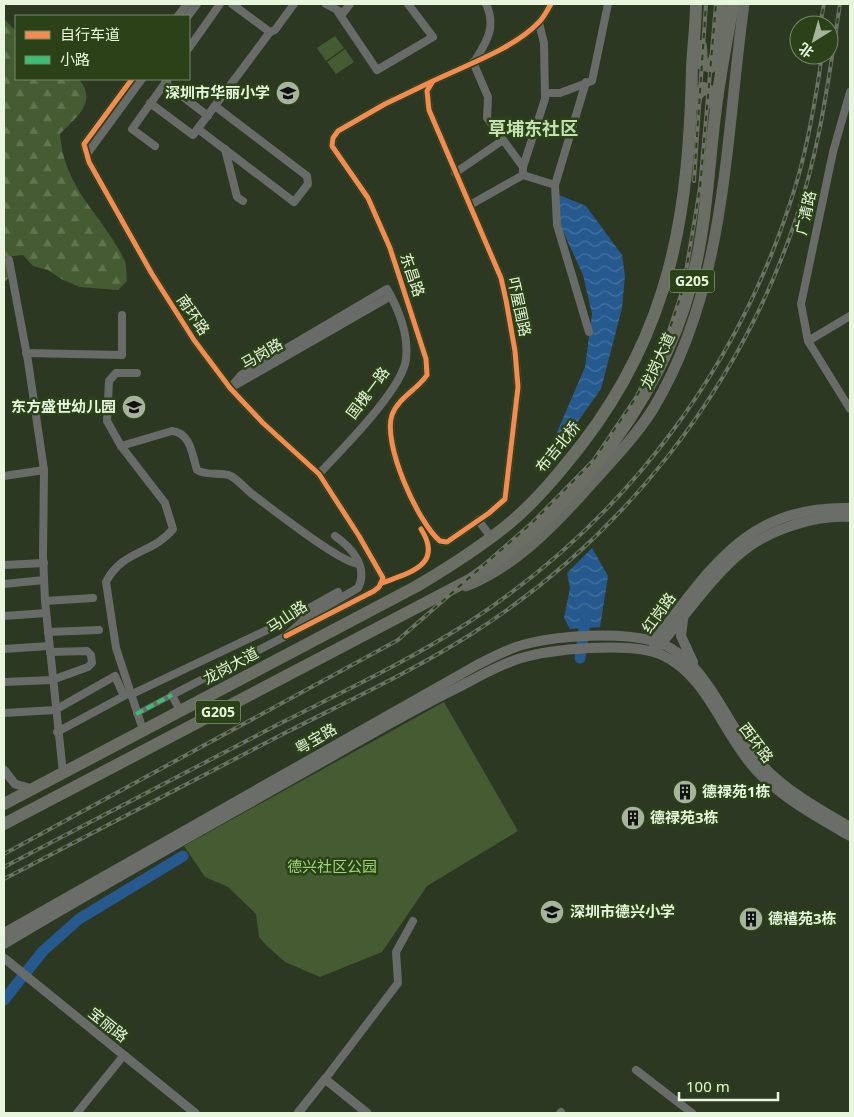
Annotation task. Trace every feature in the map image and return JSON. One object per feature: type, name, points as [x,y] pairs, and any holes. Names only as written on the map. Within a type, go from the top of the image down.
[{"type":"highway","points":[[687,4],[692,66]]},
{"type":"highway","points":[[698,7],[701,59],[702,64],[708,67],[714,62],[721,4]]},
{"type":"highway","name":"G205","points":[[723,61],[728,4]]},
{"type":"highway","points":[[723,61],[734,4]]},
{"type":"highway","name":"龙岗大道","points":[[601,420],[623,386],[642,348],[663,292],[675,247],[692,124],[692,66],[698,7]]},
{"type":"highway","name":"龙岗大道","points":[[4,824],[470,579],[501,558],[539,523],[587,474],[615,442],[653,380],[674,335],[686,300],[697,260],[705,213],[715,115],[723,61]]},
{"type":"highway","points":[[692,124],[696,95],[704,88],[712,92],[715,115]]},
{"type":"highway","name":"布吉北桥","points":[[540,494],[601,420]]},
{"type":"highway","points":[[605,469],[615,442]]},
{"type":"highway","name":"龙岗大道","points":[[4,804],[417,586],[491,538],[540,494]]},
{"type":"main road","name":"龙岗大道","points":[[432,600],[478,582],[509,562],[568,509],[605,469],[644,422],[658,400],[687,336],[704,290],[723,189],[744,4]]},
{"type":"main road","name":"红岗路","points":[[654,652],[658,642],[727,552],[744,536],[764,525],[792,515],[821,509],[850,508]]},
{"type":"main road","name":"红岗路","points":[[658,642],[686,615],[733,560],[750,546],[795,526],[832,518],[850,517]]},
{"type":"main road","points":[[686,615],[681,626],[681,636],[703,678]]},
{"type":"main road","name":"粤宝路","points":[[4,933],[477,665],[527,644],[570,637],[604,637],[658,642]]},
{"type":"main road","name":"西环路","points":[[658,642],[684,658],[703,678],[745,744],[766,770],[802,799],[850,827]]},
{"type":"main road","name":"粤宝路","points":[[4,944],[413,710],[518,659],[552,650],[603,649],[654,652]]},
{"type":"main road","name":"西环路","points":[[654,652],[677,664],[691,676],[738,749],[766,780],[798,805],[850,836]]},
{"type":"street","points":[[187,8],[197,4]]},
{"type":"street","points":[[190,47],[220,4]]},
{"type":"street","points":[[232,4],[270,32]]},
{"type":"street","points":[[150,103],[193,135],[270,32],[275,30],[294,4]]},
{"type":"street","points":[[326,4],[338,12],[377,70],[433,37],[408,4]]},
{"type":"street","points":[[338,12],[343,13],[350,4]]},
{"type":"street","points":[[474,61],[491,32],[490,12],[486,4]]},
{"type":"street","points":[[433,81],[511,44],[539,23],[551,4]]},
{"type":"street","points":[[545,93],[560,93],[592,81],[608,4]]},
{"type":"street","points":[[470,205],[523,171],[543,108],[545,93],[544,43],[539,23]]},
{"type":"street","points":[[474,61],[488,96],[487,118],[523,171],[555,185]]},
{"type":"street","name":"南环路","points":[[131,80],[84,144],[89,162],[152,274],[194,340],[230,388],[263,423],[319,474],[359,536],[383,578],[379,587],[374,592],[286,636]]},
{"type":"street","points":[[87,154],[141,80]]},
{"type":"street","points":[[155,146],[132,129],[166,81],[208,116]]},
{"type":"street","name":"吓屋围路","points":[[427,528],[440,541],[447,542],[501,504],[507,492],[518,388],[513,334],[502,278],[429,110],[427,91],[433,81]]},
{"type":"street","name":"东昌路","points":[[427,528],[396,456],[390,426],[392,414],[399,403],[427,375],[426,359],[390,248],[368,198],[332,146],[333,138],[338,131],[385,104],[433,81]]},
{"type":"street","points":[[586,82],[555,185],[557,225],[589,332]]},
{"type":"street","name":"广清路","points":[[850,92],[833,152],[802,293],[801,315],[808,340],[850,409]]},
{"type":"street","points":[[198,129],[294,202],[308,184],[307,176],[215,106]]},
{"type":"street","points":[[455,173],[503,140]]},
{"type":"street","points":[[224,149],[237,197],[243,202]]},
{"type":"street","points":[[9,260],[44,470],[45,601],[62,773]]},
{"type":"street","name":"马岗路","points":[[230,388],[389,292]]},
{"type":"street","name":"国槐一路","points":[[319,474],[377,408],[400,377],[406,361],[404,327],[389,292]]},
{"type":"street","points":[[26,353],[122,355],[122,315]]},
{"type":"street","points":[[808,340],[850,316]]},
{"type":"street","points":[[137,373],[116,373],[109,381],[107,421],[121,446],[165,503],[173,530],[165,539],[135,552],[121,562],[106,582],[116,648],[136,714],[143,730]]},
{"type":"street","points":[[121,446],[172,431],[179,432],[187,439],[197,470],[202,474],[230,476],[289,522],[343,558],[353,564],[359,564],[350,547],[335,536]]},
{"type":"street","points":[[4,476],[44,470]]},
{"type":"street","points":[[478,520],[491,538]]},
{"type":"street","points":[[4,565],[44,563]]},
{"type":"street","name":"马山路","points":[[136,714],[286,636],[306,618],[358,588],[362,574],[359,564]]},
{"type":"street","points":[[4,584],[44,580]]},
{"type":"street","points":[[130,695],[284,622],[338,592]]},
{"type":"street","points":[[45,601],[93,598]]},
{"type":"street","points":[[4,616],[46,613]]},
{"type":"street","points":[[48,632],[99,630]]},
{"type":"street","points":[[4,649],[87,651],[91,655],[92,663],[88,667],[52,680],[4,682]]},
{"type":"street","points":[[4,713],[55,710],[115,676],[124,696],[57,732]]},
{"type":"street","points":[[172,695],[180,712]]},
{"type":"street","points":[[4,770],[15,784],[32,789]]},
{"type":"street","points":[[298,1113],[398,983],[396,952],[413,921]]},
{"type":"street","name":"宝丽路","points":[[4,958],[195,1113]]},
{"type":"street","points":[[77,1113],[124,1055]]},
{"type":"street","points":[[636,1070],[692,1113]]},
{"type":"street","points":[[325,1079],[367,1113]]},
{"type":"green space","points":[[4,19],[15,30],[15,80],[80,80],[84,88],[86,102],[83,109],[60,134],[63,153],[68,170],[76,186],[124,259],[127,281],[118,290],[80,287],[63,280],[48,270],[33,266],[23,255],[5,257],[9,278],[4,282]]},
{"type":"green space","points":[[335,36],[344,48],[326,61],[317,48]]},
{"type":"green space","points":[[345,49],[354,62],[336,74],[327,62]]},
{"type":"green space","name":"德兴社区公园","points":[[444,702],[518,831],[427,886],[382,952],[320,977],[285,962],[259,937],[256,914],[228,887],[205,877],[184,846]]},
{"type":"water","points":[[559,195],[586,206],[622,255],[625,276],[622,308],[601,389],[553,456],[555,437],[585,367],[592,314],[583,275],[562,229],[558,209]]},
{"type":"water","points":[[592,548],[608,576],[600,627],[570,629],[564,618],[570,588],[567,573]]},
{"type":"waterway","points":[[580,658],[586,615]]},
{"type":"waterway","points":[[4,1000],[43,951],[79,919],[183,856]]},
{"type":"railway","points":[[694,181],[706,4]]},
{"type":"railway","points":[[4,854],[398,640],[533,522],[593,461],[637,396],[669,331],[683,289],[700,188],[716,4]]},
{"type":"railway","points":[[822,15],[824,4]]},
{"type":"railway","points":[[4,879],[450,647],[528,594],[580,551],[627,504],[670,453],[709,399],[743,342],[772,282],[796,219],[818,139],[840,4]]},
{"type":"railway","points":[[4,867],[373,677],[446,637],[527,581],[580,535],[629,485],[673,431],[712,373],[745,312],[774,248],[797,181],[812,118],[820,65]]},
{"type":"marked path","points":[[136,714],[172,695]]},
{"type":"cycle path","points":[[433,81],[385,104],[338,131],[333,138],[332,146],[368,198],[390,248],[426,359],[427,375],[395,409],[390,428],[397,462],[413,501],[431,532],[440,541],[447,542],[489,513],[505,499],[518,387],[515,351],[501,278],[429,110],[427,91],[433,81],[516,41],[540,21],[551,4]]},
{"type":"cycle path","points":[[131,80],[84,144],[89,162],[152,274],[194,340],[230,388],[263,423],[319,474],[359,536],[383,578],[379,587],[374,591],[286,636]]},
{"type":"cycle path","points":[[382,583],[412,571],[426,559],[428,551],[427,541],[421,529]]},
{"type":"place","name":"深圳市华丽小学","points":[[288,93]]},
{"type":"place","name":"东方盛世幼儿园","points":[[134,407]]},
{"type":"place","name":"德禄苑1栋","points":[[685,792]]},
{"type":"place","name":"德禄苑3栋","points":[[633,818]]},
{"type":"place","name":"深圳市德兴小学","points":[[552,912]]},
{"type":"place","name":"德禧苑3栋","points":[[751,919]]},
{"type":"district","name":"草埔东社区","points":[[533,129]]}]
